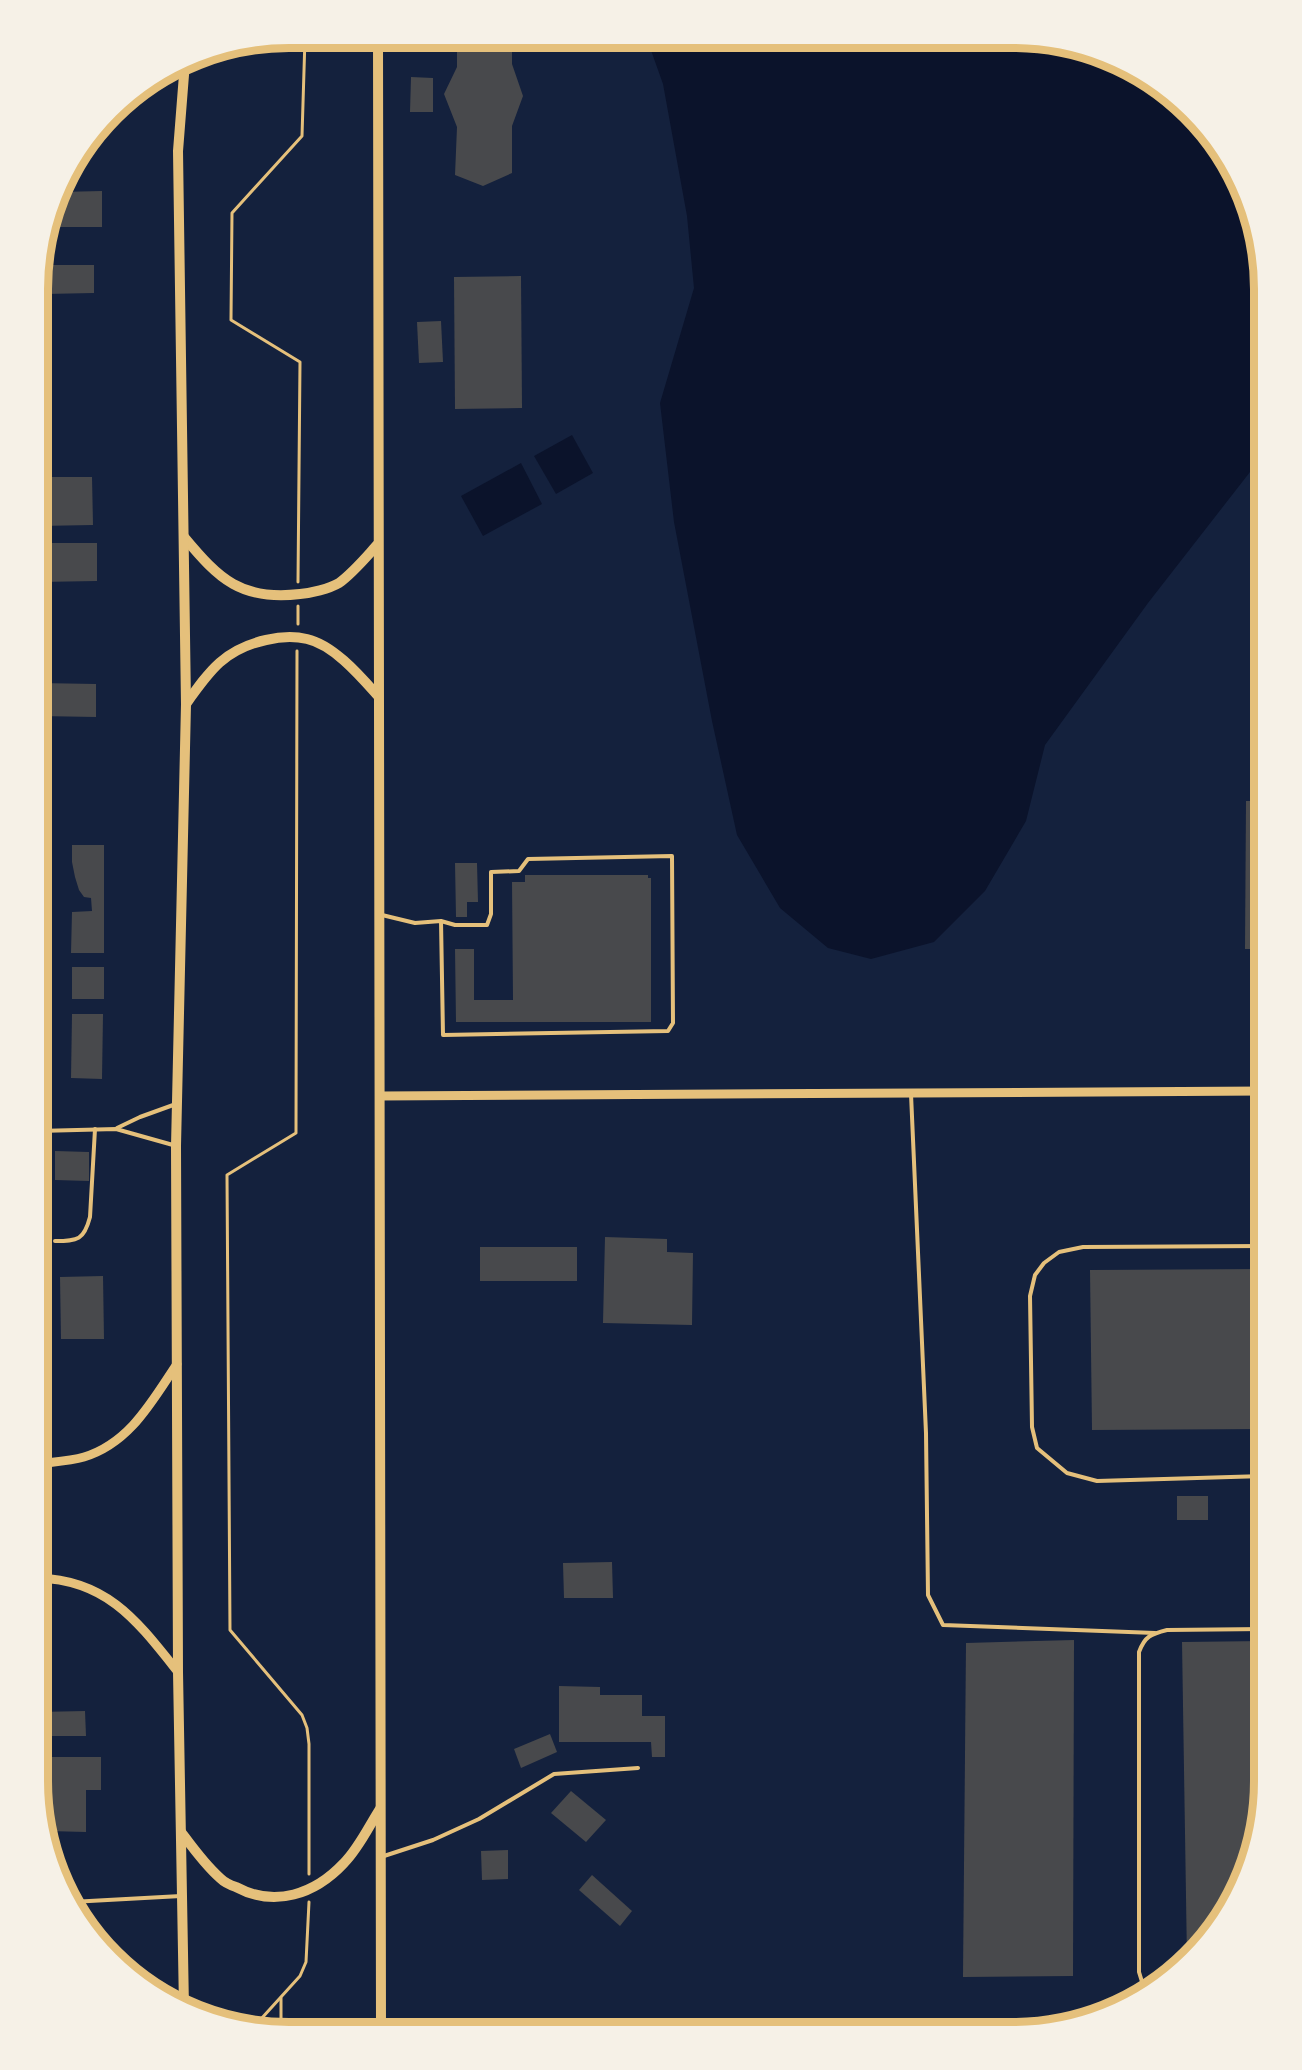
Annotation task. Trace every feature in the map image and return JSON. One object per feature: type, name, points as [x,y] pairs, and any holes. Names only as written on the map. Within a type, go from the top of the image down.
[{"type":"main road","points":[[378,48],[381,2022]]},
{"type":"main road","points":[[184,72],[178,151],[186,704],[176,1146],[178,1672],[184,1997]]},
{"type":"main road","points":[[184,537],[202,558],[229,583],[265,595],[298,594],[337,584],[351,573],[378,544]]},
{"type":"main road","points":[[186,704],[205,677],[226,656],[247,644],[273,638],[308,639],[329,650],[357,672],[378,696]]},
{"type":"main road","points":[[181,1831],[204,1862],[222,1880],[249,1894],[270,1898],[292,1896],[309,1890],[346,1862],[381,1809]]},
{"type":"street","points":[[380,1096],[1254,1091]]},
{"type":"street","points":[[48,1462],[84,1457],[119,1439],[143,1416],[177,1364]]},
{"type":"street","points":[[48,1579],[82,1585],[113,1601],[142,1627],[178,1672]]},
{"type":"lane","points":[[380,914],[415,923],[441,921],[455,925],[487,925],[491,914],[490,872],[519,871],[528,859],[672,856],[673,1023],[668,1031],[443,1035],[441,921]]},
{"type":"lane","points":[[911,1093],[926,1433],[928,1596],[943,1625],[1155,1633],[1167,1630],[1254,1629]]},
{"type":"lane","points":[[116,1129],[178,1103]]},
{"type":"lane","points":[[48,1131],[116,1129],[176,1146]]},
{"type":"lane","points":[[55,1242],[77,1239],[87,1229],[90,1216],[95,1130]]},
{"type":"lane","points":[[1254,1246],[1083,1247],[1059,1252],[1044,1263],[1035,1275],[1030,1296],[1029,1340],[1032,1427],[1037,1448],[1067,1473],[1097,1481],[1254,1476]]},
{"type":"lane","points":[[1143,1984],[1139,1972],[1139,1652],[1143,1640],[1155,1633]]},
{"type":"lane","points":[[380,1857],[433,1840],[479,1819],[554,1774],[638,1768]]},
{"type":"lane","points":[[80,1901],[181,1896]]},
{"type":"path","points":[[260,2020],[300,1977],[306,1962],[309,1890],[309,1755],[307,1728],[302,1715],[230,1630],[227,1175],[296,1133],[300,362],[231,320],[232,213],[302,136],[305,48]]},
{"type":"path","points":[[281,1997],[281,2022]]},
{"type":"water","points":[[650,48],[1013,48],[1044,50],[1075,56],[1105,66],[1133,80],[1160,98],[1194,130],[1222,169],[1236,197],[1246,227],[1252,258],[1254,289],[1254,467],[1148,603],[1045,745],[1026,821],[985,891],[934,942],[871,959],[828,948],[780,908],[737,835],[712,721],[674,522],[660,403],[694,288],[687,216],[663,84]]},
{"type":"water","points":[[572,435],[593,473],[556,494],[534,456]]},
{"type":"water","points":[[521,463],[542,504],[483,536],[461,496]]},
{"type":"building","points":[[457,48],[512,48],[512,64],[523,96],[512,126],[512,173],[483,186],[455,175],[457,127],[444,94],[457,67]]},
{"type":"building","points":[[411,77],[433,78],[433,112],[410,112]]},
{"type":"building","points":[[102,191],[102,227],[56,227],[69,192]]},
{"type":"building","points":[[50,265],[94,265],[94,293],[48,294]]},
{"type":"building","points":[[521,276],[522,408],[455,409],[454,277]]},
{"type":"building","points":[[441,321],[443,362],[419,363],[417,322]]},
{"type":"building","points":[[48,477],[92,477],[93,525],[48,526]]},
{"type":"building","points":[[48,543],[97,543],[97,581],[48,582]]},
{"type":"building","points":[[48,683],[96,684],[96,717],[48,716]]},
{"type":"building","points":[[1246,801],[1254,801],[1254,949],[1245,949]]},
{"type":"building","points":[[72,845],[104,845],[104,953],[71,953],[72,912],[92,911],[91,898],[84,897],[75,877]]},
{"type":"building","points":[[455,863],[477,863],[478,902],[467,902],[467,917],[456,917]]},
{"type":"building","points":[[525,875],[648,875],[648,878],[651,878],[651,1022],[456,1022],[455,949],[474,949],[474,1000],[513,1000],[512,882],[525,882]]},
{"type":"building","points":[[72,967],[104,967],[104,999],[72,999]]},
{"type":"building","points":[[72,1014],[103,1014],[102,1079],[71,1078]]},
{"type":"building","points":[[55,1151],[89,1152],[89,1181],[55,1180]]},
{"type":"building","points":[[48,1186],[51,1186],[51,1247],[48,1247]]},
{"type":"building","points":[[605,1237],[667,1239],[667,1252],[693,1253],[692,1325],[603,1323]]},
{"type":"building","points":[[480,1247],[577,1247],[577,1281],[480,1281]]},
{"type":"building","points":[[1254,1269],[1254,1429],[1092,1430],[1090,1270]]},
{"type":"building","points":[[103,1276],[104,1339],[61,1339],[60,1277]]},
{"type":"building","points":[[1177,1496],[1208,1496],[1208,1520],[1177,1520]]},
{"type":"building","points":[[612,1562],[613,1598],[564,1598],[563,1563]]},
{"type":"building","points":[[1074,1640],[1073,1976],[963,1977],[966,1643]]},
{"type":"building","points":[[1254,1641],[1254,1781],[1252,1812],[1246,1843],[1236,1873],[1222,1901],[1204,1928],[1187,1947],[1182,1642]]},
{"type":"building","points":[[559,1686],[600,1687],[600,1695],[642,1695],[642,1716],[665,1716],[665,1757],[652,1757],[651,1742],[559,1742]]},
{"type":"building","points":[[85,1711],[86,1736],[48,1736],[48,1712]]},
{"type":"building","points":[[550,1734],[557,1752],[521,1768],[514,1749]]},
{"type":"building","points":[[48,1757],[101,1757],[101,1790],[86,1790],[86,1832],[54,1831],[50,1812]]},
{"type":"building","points":[[571,1791],[606,1820],[586,1842],[551,1813]]},
{"type":"building","points":[[508,1850],[508,1879],[482,1880],[481,1851]]},
{"type":"building","points":[[592,1875],[632,1911],[620,1926],[579,1890]]}]
